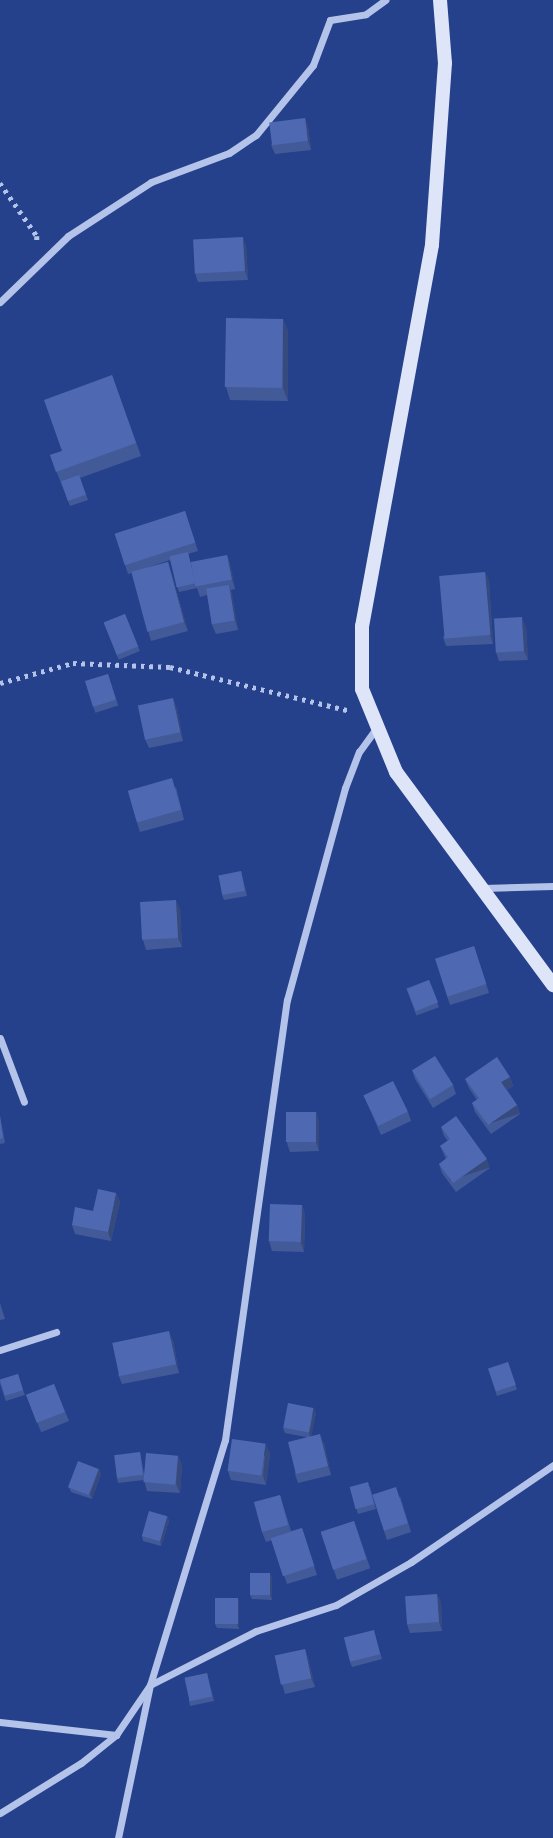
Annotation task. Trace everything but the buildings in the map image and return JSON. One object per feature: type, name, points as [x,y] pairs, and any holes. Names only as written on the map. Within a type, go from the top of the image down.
[{"type":"street","points":[[0,302],[36,263],[68,236],[151,182],[229,153],[256,135],[313,65],[330,20],[366,14],[385,0]]},
{"type":"street","points":[[440,0],[445,63],[432,245],[362,626],[362,689],[375,730],[396,772],[553,985]]},
{"type":"street","points":[[118,1838],[150,1685],[225,1440],[287,1000],[345,788],[359,752],[375,730]]},
{"type":"street","points":[[479,888],[553,886]]},
{"type":"street","points":[[0,1038],[24,1102]]},
{"type":"street","points":[[0,1350],[55,1332]]},
{"type":"street","points":[[0,1813],[81,1763],[116,1735],[150,1685],[256,1631],[336,1605],[411,1562],[553,1465]]},
{"type":"street","points":[[0,1722],[116,1735]]},
{"type":"path","points":[[0,183],[37,236],[36,263]]},
{"type":"path","points":[[0,683],[73,663],[170,667],[369,714]]}]
